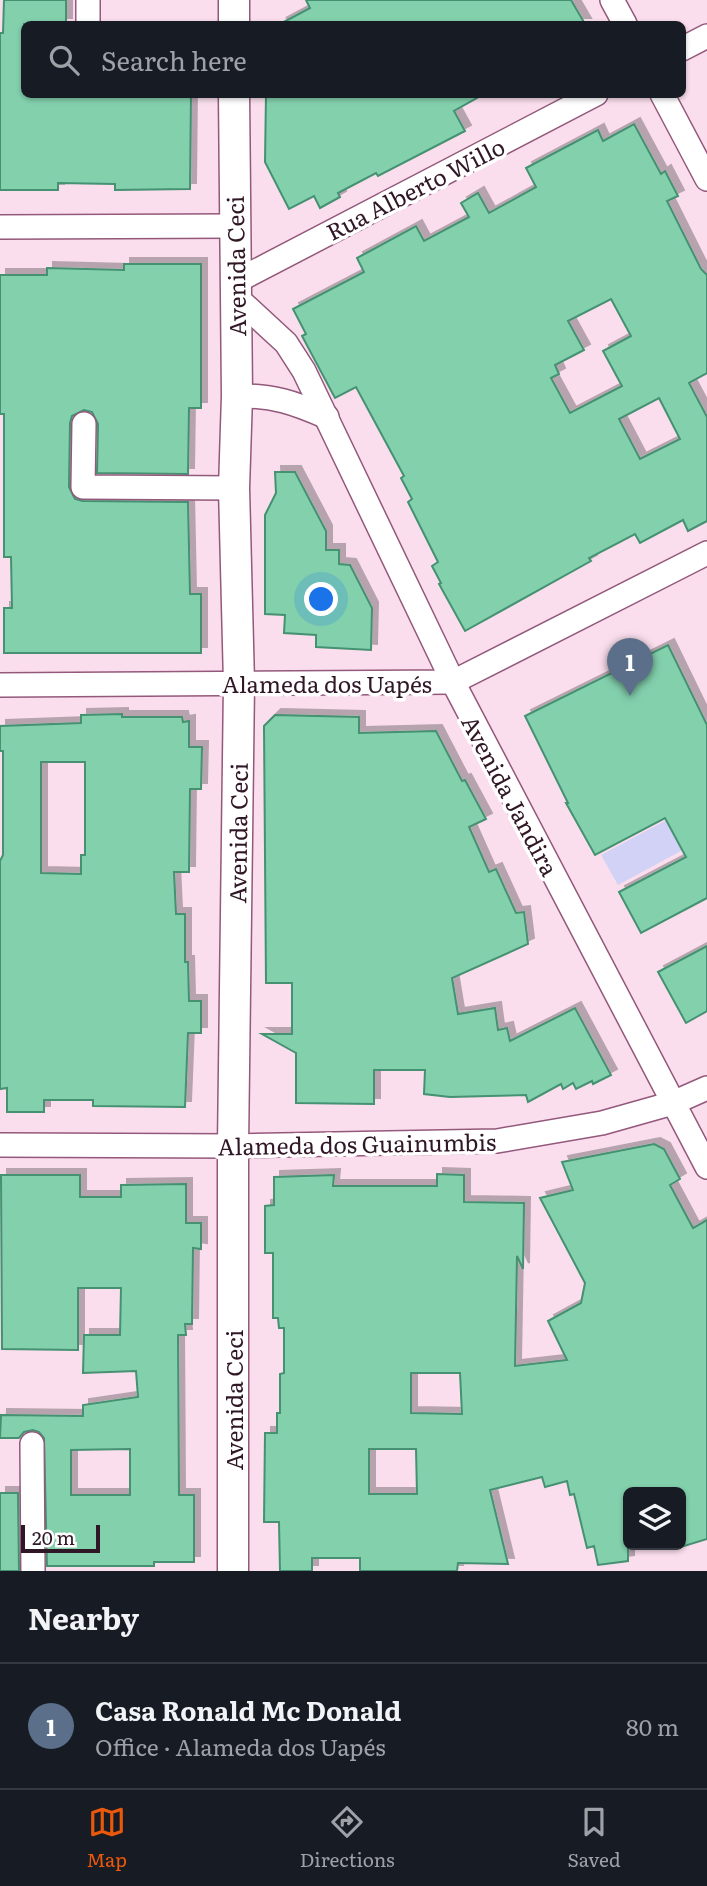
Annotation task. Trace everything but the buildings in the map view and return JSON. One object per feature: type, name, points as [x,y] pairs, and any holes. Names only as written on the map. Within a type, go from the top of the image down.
[{"type":"street","points":[[88,0],[88,21]]},
{"type":"street","points":[[234,0],[234,21]]},
{"type":"street","points":[[612,0],[623,21]]},
{"type":"street","points":[[686,48],[707,36]]},
{"type":"street","name":"Avenida Ceci","points":[[233,1571],[233,1146],[239,683],[234,488],[237,396],[234,98]]},
{"type":"street","name":"Rua Alberto Willo","points":[[235,289],[589,98]]},
{"type":"street","points":[[664,98],[707,179]]},
{"type":"street","points":[[0,227],[234,226]]},
{"type":"street","name":"Avenida Jandira","points":[[235,289],[286,344],[327,417],[453,682],[707,1167]]},
{"type":"street","points":[[237,396],[263,395],[278,398],[327,417]]},
{"type":"street","points":[[84,424],[83,487],[234,488]]},
{"type":"street","name":"Alameda dos Uapés","points":[[0,685],[453,682],[707,553]]},
{"type":"street","name":"Alameda dos Guainumbis","points":[[0,1145],[233,1146],[497,1141],[602,1123],[673,1103],[707,1088]]},
{"type":"street","points":[[32,1444],[33,1571]]},
{"type":"shaded area","points":[[676,815],[692,845],[618,885],[601,855]]},
{"type":"place","name":"Casa Ronald Mc Donald","points":[[630,696]]}]
